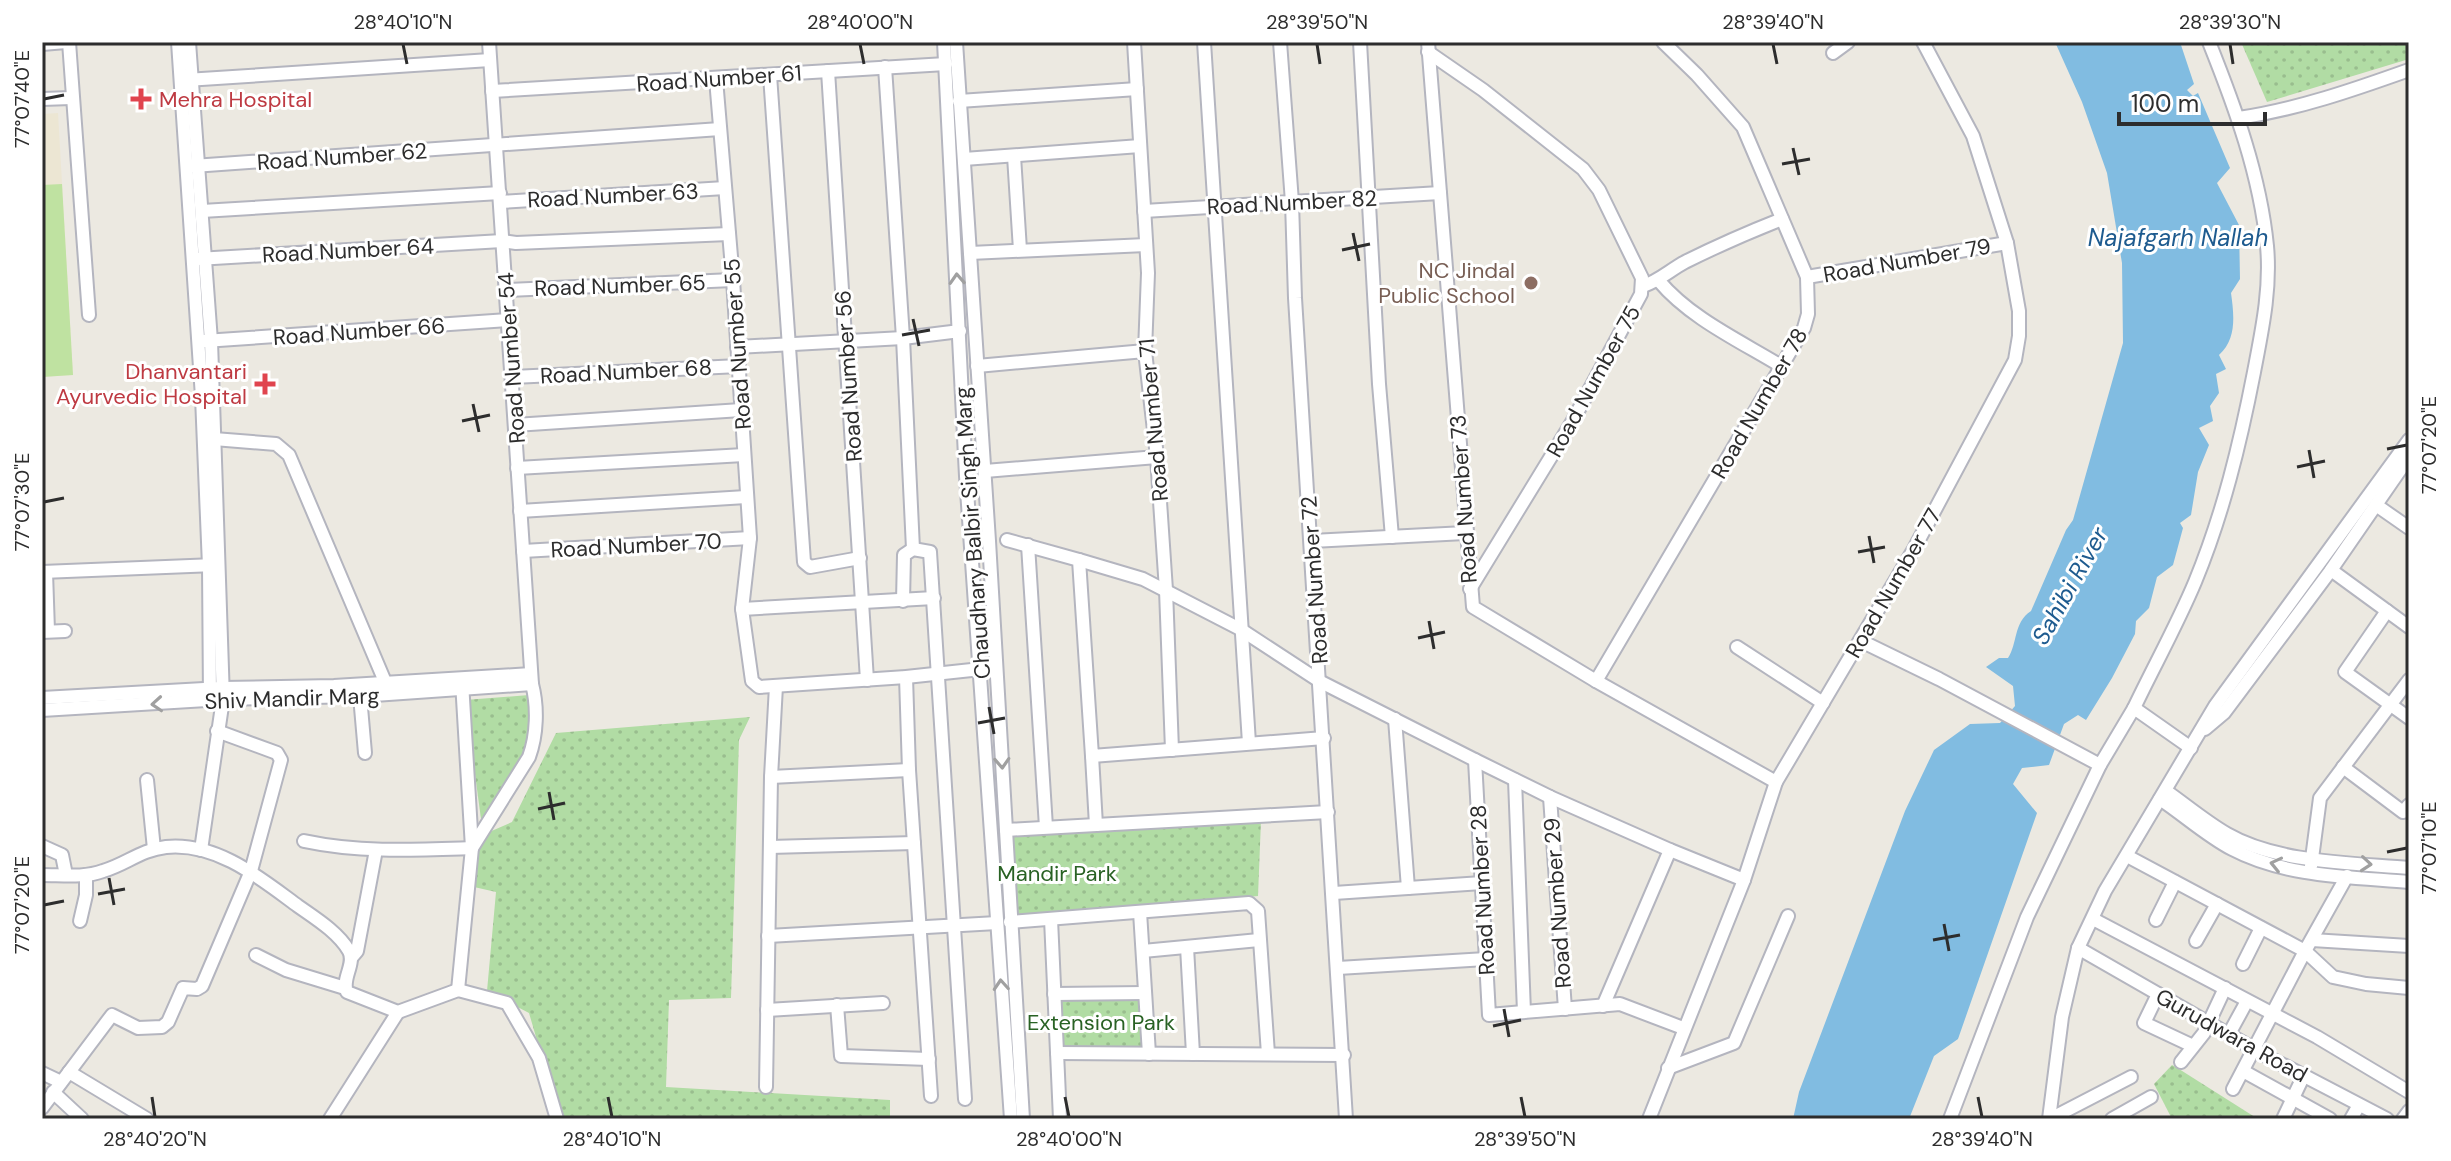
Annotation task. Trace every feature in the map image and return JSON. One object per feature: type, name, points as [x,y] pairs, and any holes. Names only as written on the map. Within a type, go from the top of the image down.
[{"type":"street","points":[[42,44],[68,42],[89,315]]},
{"type":"street","points":[[178,42],[186,80],[200,258],[214,565]]},
{"type":"street","points":[[186,80],[189,42]]},
{"type":"street","name":"Road Number 54","points":[[472,848],[533,746],[535,694],[489,42]]},
{"type":"street","name":"Chaudhary Balbir Singh Marg","points":[[944,42],[966,476],[1003,923],[1024,1119]]},
{"type":"street","name":"Chaudhary Balbir Singh Marg","points":[[956,42],[1006,830],[1003,923],[1011,1119]]},
{"type":"street","name":"Road Number 71","points":[[1134,42],[1146,245],[1145,351],[1157,457],[1172,750]]},
{"type":"street","points":[[1204,42],[1249,743]]},
{"type":"street","name":"Road Number 72","points":[[1280,42],[1346,1119]]},
{"type":"street","points":[[1360,42],[1379,384],[1392,537]]},
{"type":"street","name":"Road Number 78","points":[[1596,681],[1804,328],[1808,314],[1807,277],[1743,127],[1663,42]]},
{"type":"street","points":[[1833,53],[1848,42]]},
{"type":"street","name":"Road Number 77","points":[[1649,1119],[1744,880],[1776,782],[1914,549],[2015,360],[2019,311],[2007,243],[1973,136],[1923,42]]},
{"type":"street","points":[[1950,1119],[2027,917],[2100,765],[2134,708],[2194,583],[2239,449],[2267,296],[2267,247],[2239,118],[2209,42]]},
{"type":"street","name":"Road Number 73","points":[[1428,47],[1471,603],[1476,611],[1776,782]]},
{"type":"street","name":"Road Number 75","points":[[1428,47],[1583,169],[1599,190],[1642,278],[1643,286],[1571,424],[1470,589]]},
{"type":"street","points":[[186,80],[490,60]]},
{"type":"street","name":"Road Number 61","points":[[492,91],[946,64]]},
{"type":"street","points":[[885,67],[913,549]]},
{"type":"street","points":[[2239,118],[2277,112],[2346,93],[2409,70]]},
{"type":"street","name":"Road Number 56","points":[[828,71],[867,680]]},
{"type":"street","points":[[770,75],[805,565],[810,567],[860,558]]},
{"type":"street","name":"Road Number 55","points":[[716,79],[750,538],[742,609],[752,681],[759,687],[776,686]]},
{"type":"street","points":[[959,101],[1137,89]]},
{"type":"street","points":[[42,99],[71,98]]},
{"type":"street","name":"Road Number 62","points":[[193,166],[720,129]]},
{"type":"street","points":[[964,159],[1140,146]]},
{"type":"street","points":[[1014,156],[1020,250]]},
{"type":"street","points":[[193,166],[202,211],[200,258]]},
{"type":"street","name":"Road Number 63","points":[[202,211],[725,188]]},
{"type":"street","name":"Road Number 82","points":[[1144,211],[1440,193]]},
{"type":"street","points":[[1643,286],[1659,281],[1668,271],[1724,242],[1782,219]]},
{"type":"street","name":"Road Number 64","points":[[200,258],[502,241],[516,243],[729,234]]},
{"type":"street","name":"Road Number 79","points":[[1807,277],[2007,243]]},
{"type":"street","points":[[970,253],[1146,245]]},
{"type":"street","name":"Road Number 65","points":[[507,290],[733,280]]},
{"type":"street","points":[[1659,281],[1669,293],[1708,321],[1781,366]]},
{"type":"street","name":"Road Number 66","points":[[205,341],[508,320]]},
{"type":"street","points":[[737,347],[903,338],[960,331]]},
{"type":"street","points":[[201,850],[217,731],[214,439],[205,341]]},
{"type":"street","points":[[977,366],[1145,351]]},
{"type":"street","name":"Road Number 68","points":[[513,377],[739,366]]},
{"type":"street","points":[[515,425],[741,410]]},
{"type":"street","points":[[214,439],[276,444],[289,455],[386,684]]},
{"type":"street","points":[[2050,1119],[2062,1017],[2078,948],[2093,919],[2215,706],[2409,440]]},
{"type":"street","points":[[517,468],[744,455]]},
{"type":"street","points":[[985,471],[1157,457]]},
{"type":"street","points":[[2202,731],[2224,713],[2331,570],[2409,457]]},
{"type":"street","points":[[520,511],[746,497]]},
{"type":"street","points":[[2376,505],[2409,528]]},
{"type":"street","points":[[1312,541],[1465,533]]},
{"type":"street","name":"Road Number 70","points":[[523,551],[750,538]]},
{"type":"street","points":[[1007,540],[1143,579],[1240,629],[1321,682],[1475,760],[1550,797],[1744,880]]},
{"type":"street","points":[[1028,545],[1046,827]]},
{"type":"street","points":[[903,601],[903,557],[913,549],[930,552],[965,1099]]},
{"type":"street","points":[[1079,560],[1096,825]]},
{"type":"street","points":[[65,631],[45,632],[44,572],[214,565]]},
{"type":"street","points":[[2331,570],[2409,627]]},
{"type":"street","points":[[742,609],[934,598]]},
{"type":"street","points":[[2387,611],[2345,672],[2409,718]]},
{"type":"street","points":[[1861,641],[2100,765]]},
{"type":"street","points":[[1737,647],[1823,703]]},
{"type":"street","points":[[766,1087],[771,777],[776,686],[981,669]]},
{"type":"street","points":[[906,677],[909,770],[931,1096]]},
{"type":"street","points":[[42,698],[216,694],[532,679]]},
{"type":"street","points":[[2311,865],[2320,798],[2409,680]]},
{"type":"street","points":[[458,990],[472,848],[462,684]]},
{"type":"street","name":"Shiv Mandir Marg","points":[[42,710],[216,694],[360,696],[462,684]]},
{"type":"street","points":[[360,696],[365,753]]},
{"type":"street","points":[[2134,708],[2191,748]]},
{"type":"street","points":[[1395,719],[1408,888]]},
{"type":"street","points":[[42,1108],[112,1015],[138,1028],[162,1027],[168,1022],[183,988],[200,989],[251,871],[280,757],[277,753],[217,731]]},
{"type":"street","points":[[1092,756],[1324,738]]},
{"type":"street","name":"Road Number 28","points":[[1475,760],[1489,1015],[1620,1004],[1683,1028]]},
{"type":"street","points":[[2343,767],[2403,812],[2409,805]]},
{"type":"street","points":[[771,777],[909,770]]},
{"type":"street","points":[[147,780],[154,849]]},
{"type":"street","points":[[1515,780],[1524,1012]]},
{"type":"street","points":[[2163,795],[2229,835],[2311,865],[2347,876],[2409,882]]},
{"type":"street","name":"Road Number 29","points":[[1550,797],[1565,1009]]},
{"type":"street","points":[[1006,830],[1328,812]]},
{"type":"street","points":[[304,841],[339,849],[472,848]]},
{"type":"street","points":[[770,847],[914,843]]},
{"type":"street","points":[[42,846],[62,855],[66,875]]},
{"type":"street","points":[[42,875],[86,875],[111,869],[134,855],[154,849],[177,847],[201,850],[251,871],[323,924],[351,958]]},
{"type":"street","points":[[345,988],[351,958],[357,951],[376,850]]},
{"type":"street","points":[[1603,1006],[1670,850]]},
{"type":"street","points":[[2127,856],[2261,928],[2309,946],[2409,946]]},
{"type":"street","points":[[2311,865],[2409,868]]},
{"type":"street","points":[[80,921],[86,895],[86,875]]},
{"type":"street","points":[[2233,1089],[2347,876]]},
{"type":"street","points":[[2156,920],[2175,882]]},
{"type":"street","points":[[1334,893],[1482,883]]},
{"type":"street","points":[[768,936],[1003,923],[1249,903],[1258,911],[1268,1054]]},
{"type":"street","points":[[2196,941],[2217,904]]},
{"type":"street","points":[[1140,912],[1149,1054]]},
{"type":"street","points":[[1668,1068],[1734,1043],[1788,916]]},
{"type":"street","points":[[1051,919],[1060,1119]]},
{"type":"street","points":[[2093,919],[2317,1037],[2409,1092]]},
{"type":"street","points":[[2243,964],[2261,928]]},
{"type":"street","points":[[1143,951],[1259,940]]},
{"type":"street","points":[[2309,946],[2333,977],[2409,988]]},
{"type":"street","points":[[1187,947],[1193,1054]]},
{"type":"street","name":"Gurudwara Road","points":[[2078,948],[2387,1119]]},
{"type":"street","points":[[256,955],[286,970],[345,988],[347,992],[398,1012]]},
{"type":"street","points":[[1338,968],[1486,959]]},
{"type":"street","points":[[2181,1062],[2204,1033],[2225,988]]},
{"type":"street","points":[[330,1119],[398,1012],[458,990],[498,999],[512,1009],[539,1058],[557,1119]]},
{"type":"street","points":[[1054,994],[1145,993]]},
{"type":"street","points":[[2158,994],[2144,1023],[2193,1046]]},
{"type":"street","points":[[2229,1034],[2247,1001]]},
{"type":"street","points":[[767,1010],[883,1003]]},
{"type":"street","points":[[837,1005],[841,1056],[929,1059]]},
{"type":"street","points":[[1057,1053],[1344,1055]]},
{"type":"street","points":[[2243,1071],[2330,1119]]},
{"type":"street","points":[[42,1073],[147,1119]]},
{"type":"street","points":[[2283,1119],[2304,1075]]},
{"type":"street","points":[[2050,1119],[2131,1077]]},
{"type":"street","points":[[61,1082],[82,1119]]},
{"type":"street","points":[[2112,1119],[2151,1097]]},
{"type":"street","points":[[2351,1119],[2359,1105]]},
{"type":"street","points":[[2403,1119],[2409,1111]]},
{"type":"street","points":[[1011,1119],[1024,1119]]},
{"type":"shaded area","points":[[58,113],[73,375],[42,377],[42,114]]},
{"type":"green space","points":[[2241,42],[2409,42],[2409,59],[2267,102]]},
{"type":"green space","points":[[62,184],[73,375],[42,377],[42,185]]},
{"type":"green space","points":[[529,695],[529,748],[522,764],[481,819],[465,700]]},
{"type":"green space","points":[[750,717],[739,740],[731,998],[669,1000],[666,1087],[890,1100],[890,1119],[560,1119],[529,1013],[487,991],[496,892],[474,887],[480,836],[512,822],[556,733]]},
{"type":"green space","name":"Mandir Park","points":[[1261,820],[1258,896],[1013,919],[1009,832]]},
{"type":"green space","name":"Extension Park","points":[[1145,993],[1144,1049],[1061,1049],[1054,994]]},
{"type":"green space","points":[[2172,1065],[2258,1119],[2172,1119],[2154,1084]]},
{"type":"water","name":"Najafgarh Nallah","points":[[2055,42],[2180,42],[2194,84],[2187,90],[2193,96],[2198,93],[2230,168],[2217,183],[2239,225],[2240,279],[2231,293],[2233,318],[2229,342],[2219,355],[2226,369],[2216,374],[2219,393],[2210,406],[2213,421],[2199,428],[2209,445],[2198,472],[2191,515],[2180,523],[2183,528],[2173,565],[2157,577],[2149,608],[2136,621],[2135,634],[2112,678],[2086,720],[2078,715],[2064,724],[2049,765],[2022,768],[2013,784],[2037,813],[1958,1039],[1934,1056],[1909,1119],[1793,1119],[1799,1092],[1905,811],[1934,750],[1970,724],[2000,723],[2015,706],[2013,686],[1986,667],[1999,658],[2008,658],[2018,627],[2031,611],[2073,520],[2123,343],[2122,263],[2107,173],[2082,102]]},
{"type":"place","name":"Mehra Hospital","points":[[141,99]]},
{"type":"place","name":"NC Jindal Public School","points":[[1531,283]]},
{"type":"place","name":"Dhanvantari Ayurvedic Hospital","points":[[265,384]]},
{"type":"water label","name":"Sahibi River","points":[[2070,586]]}]
